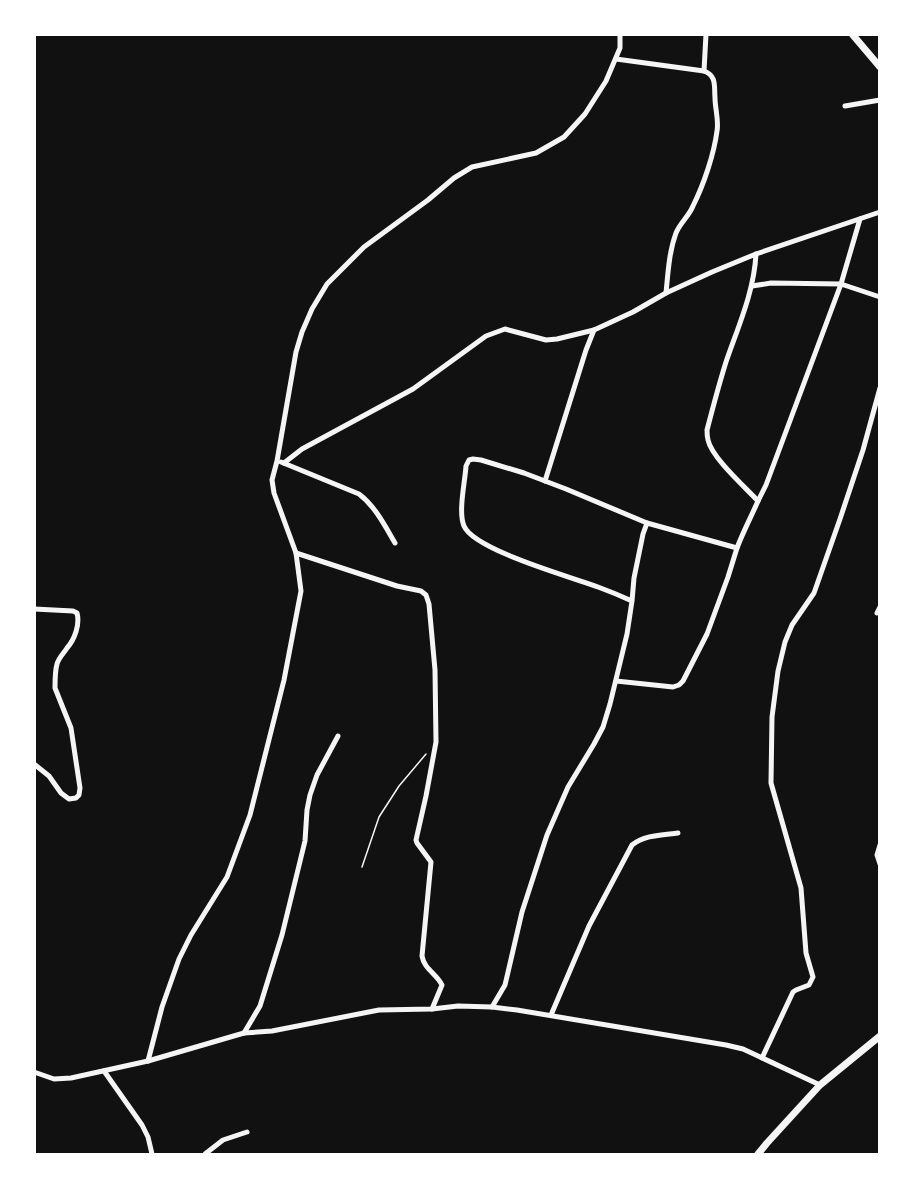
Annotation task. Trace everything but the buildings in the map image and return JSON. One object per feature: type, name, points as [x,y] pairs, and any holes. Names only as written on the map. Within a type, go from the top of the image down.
[{"type":"street","points":[[148,1061],[162,1007],[179,959],[226,877],[250,815],[284,680],[301,591],[296,553],[274,493],[272,480],[296,352],[312,309],[327,284],[364,247],[454,178],[472,167],[536,153],[564,137],[585,114],[606,81],[620,48],[620,34]]},
{"type":"street","points":[[704,71],[706,34]]},
{"type":"street","points":[[852,34],[879,67]]},
{"type":"street","points":[[616,59],[704,71],[711,74],[714,79],[718,128],[695,203],[676,231],[666,293]]},
{"type":"street","points":[[845,106],[879,100]]},
{"type":"street","points":[[284,463],[302,449],[413,389],[486,336],[505,329],[546,340],[594,330],[712,272],[756,254],[879,212]]},
{"type":"street","points":[[616,681],[673,687],[679,685],[707,634],[737,548],[766,485],[841,284],[860,219]]},
{"type":"street","points":[[756,254],[752,286],[726,362],[707,430],[712,450],[758,501]]},
{"type":"street","points":[[752,286],[771,283],[841,284],[879,297]]},
{"type":"street","points":[[545,481],[594,330]]},
{"type":"street","points":[[762,1058],[793,992],[809,985],[813,977],[806,953],[801,888],[771,783],[772,717],[778,671],[785,642],[792,626],[814,593],[867,435],[879,388]]},
{"type":"street","points":[[632,601],[527,562],[486,545],[470,534],[464,527],[462,510],[466,466],[469,460],[481,460],[545,481],[647,523],[737,548]]},
{"type":"street","points":[[277,461],[359,494],[367,500],[395,543]]},
{"type":"street","points":[[492,1007],[505,985],[522,912],[547,836],[568,787],[603,727],[627,634],[634,578],[647,523]]},
{"type":"street","points":[[296,553],[403,588],[421,591],[426,595],[429,604],[435,670],[435,742],[416,840],[431,862],[422,956],[423,963],[442,985],[432,1009]]},
{"type":"street","points":[[34,609],[73,611],[78,616],[72,642],[57,663],[55,687],[71,728],[80,788],[79,795],[69,799],[34,764]]},
{"type":"street","points":[[244,1033],[260,1006],[282,935],[303,850],[310,795],[317,775],[338,736]]},
{"type":"street","points":[[551,1015],[589,926],[632,845],[645,838],[678,833]]},
{"type":"street","points":[[879,845],[877,855],[879,864]]},
{"type":"street","points":[[34,1072],[54,1079],[71,1078],[148,1061],[244,1033],[379,1010],[458,1006],[492,1007],[551,1015],[726,1045],[743,1049],[820,1085]]},
{"type":"street","points":[[758,1155],[820,1085],[879,1036]]},
{"type":"street","points":[[104,1071],[142,1125],[148,1137],[152,1155]]},
{"type":"street","points":[[205,1155],[224,1140],[247,1132]]},
{"type":"path","points":[[362,867],[380,817],[399,786],[435,742]]}]
